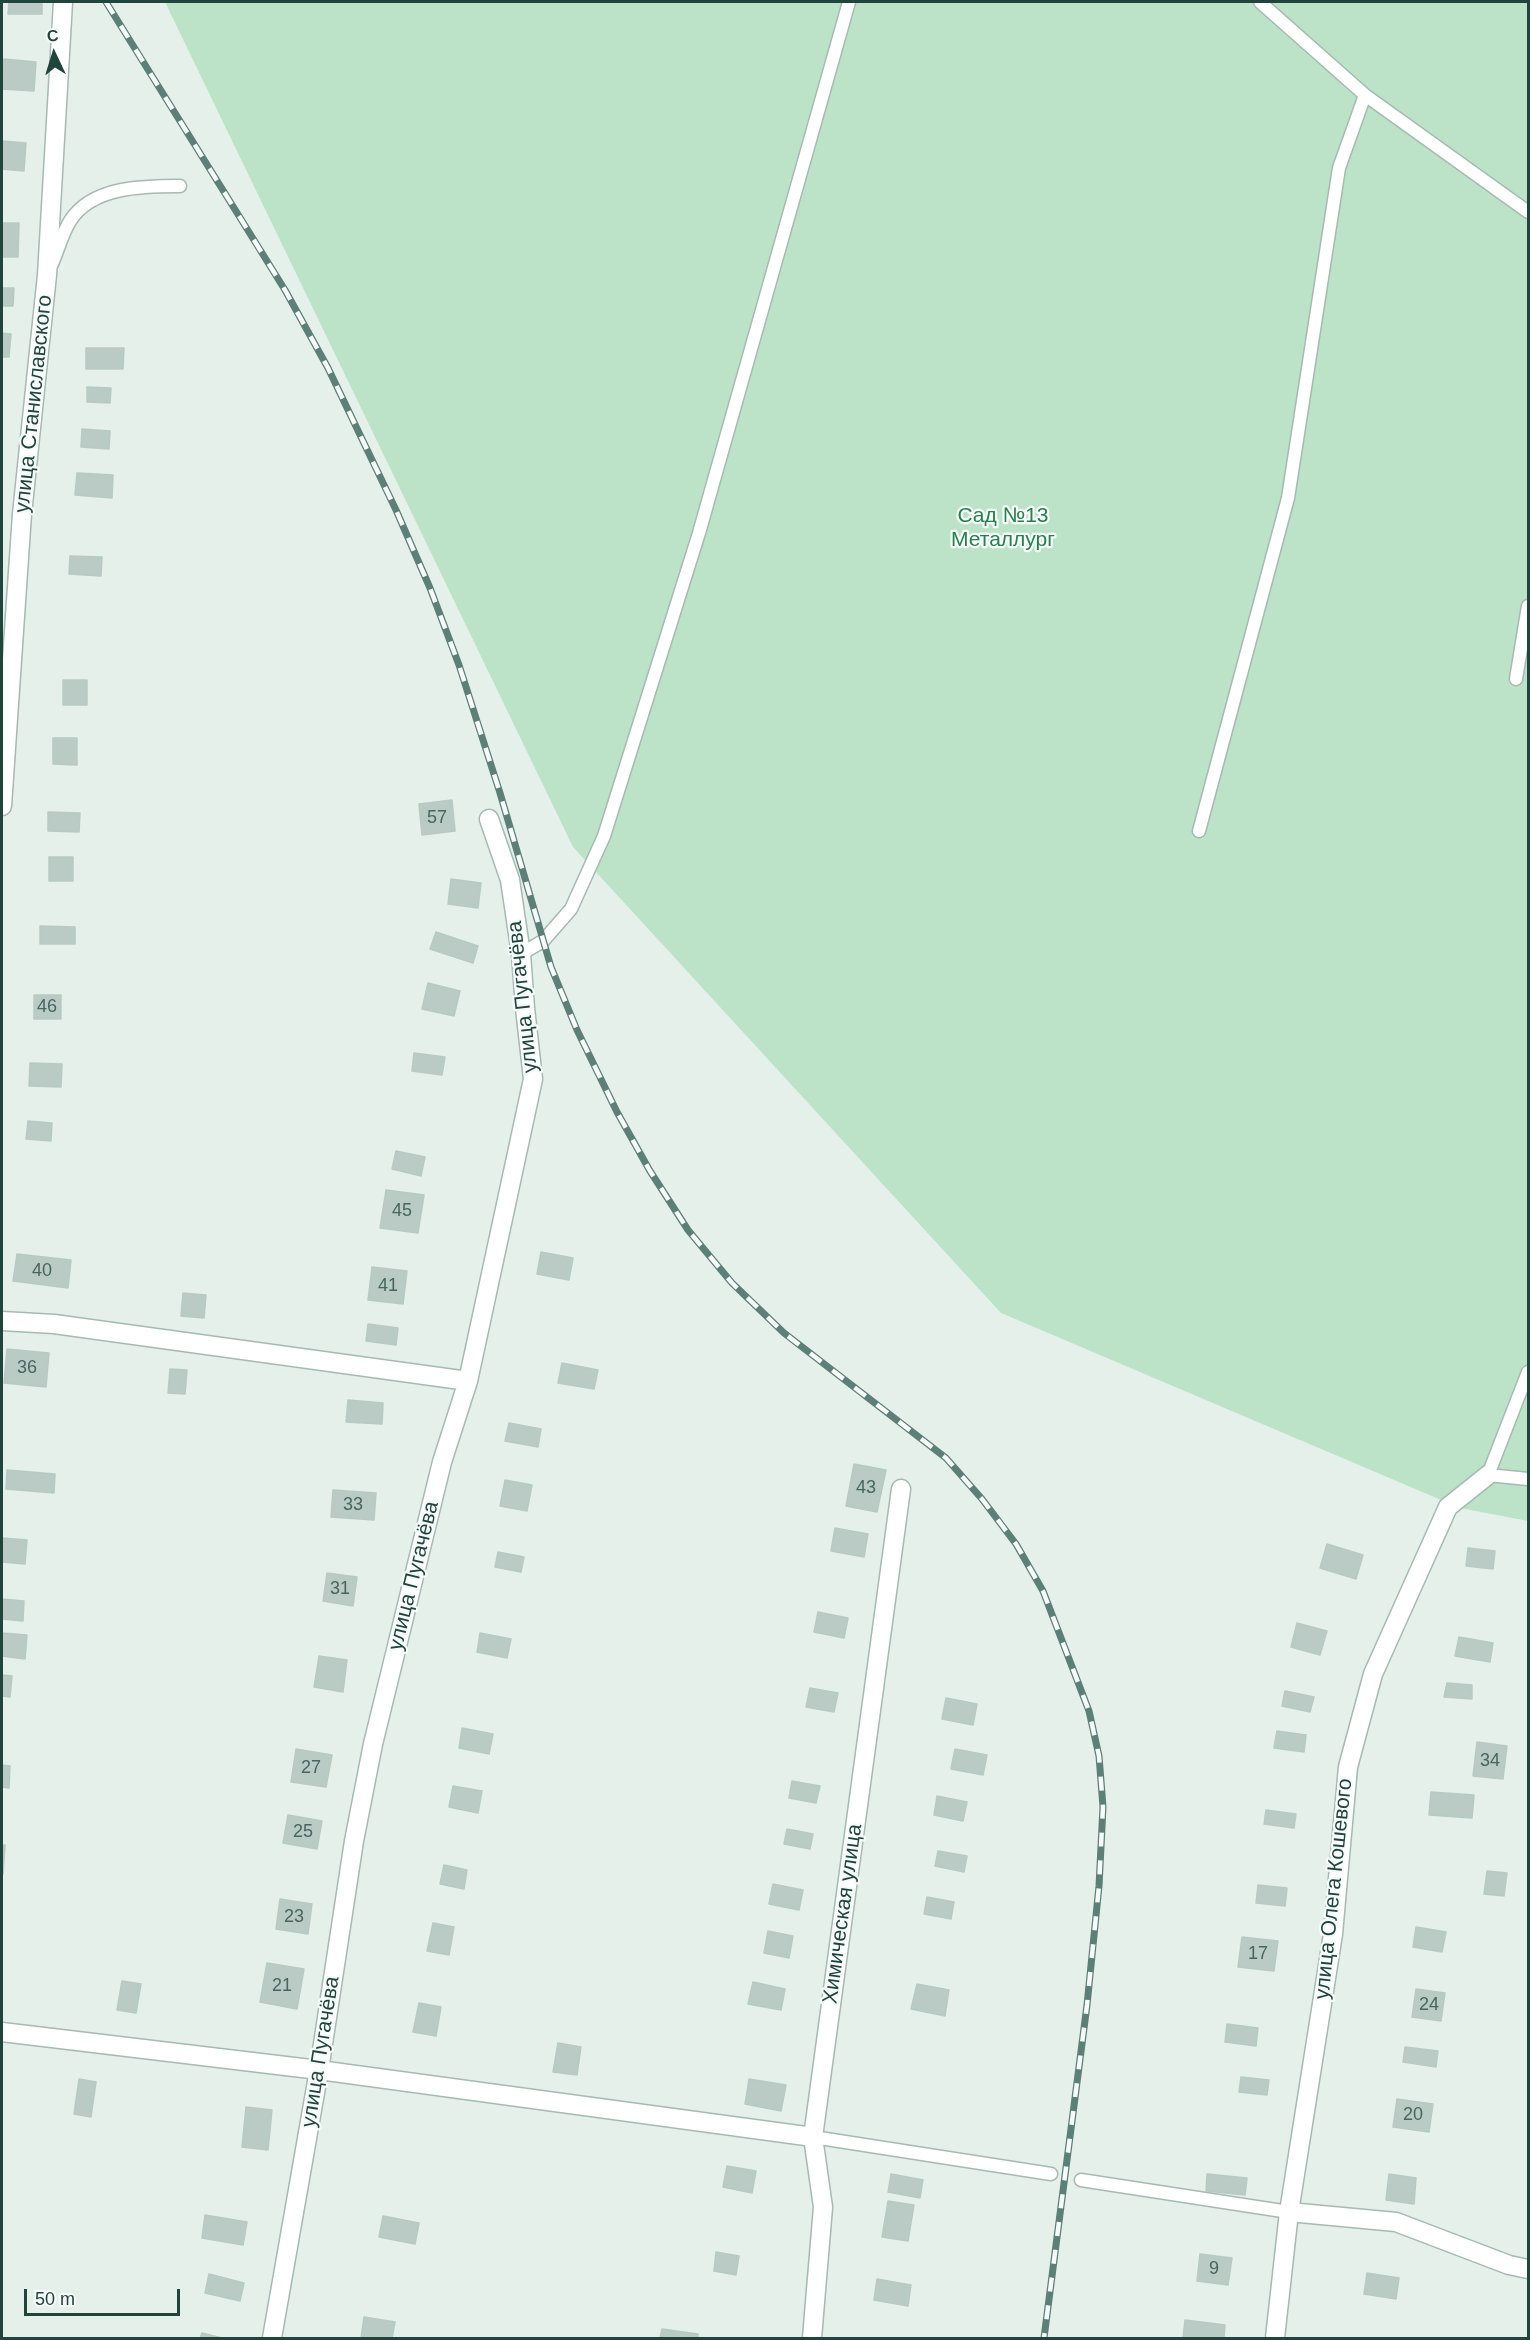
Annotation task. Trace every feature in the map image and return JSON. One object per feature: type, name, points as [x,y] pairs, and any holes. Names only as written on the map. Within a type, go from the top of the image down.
[{"type":"street","name":"улица Станиславского","points":[[2,806],[22,514],[47,275],[63,2]]},
{"type":"street","name":"улица Пугачёва","points":[[272,2338],[319,2070],[354,1841],[373,1744],[442,1462],[468,1381],[533,1079],[521,954],[510,880],[489,819]]},
{"type":"street","points":[[2,1321],[66,1326],[468,1381]]},
{"type":"street","name":"улица Олега Кошевого","points":[[1275,2338],[1289,2212],[1333,1934],[1348,1767],[1373,1674],[1449,1507],[1488,1475]]},
{"type":"street","name":"Химическая улица","points":[[812,2338],[823,2207],[813,2138],[901,1490]]},
{"type":"street","points":[[2,2032],[319,2070],[813,2138]]},
{"type":"street","points":[[1289,2212],[1396,2222],[1509,2265],[1528,2269]]},
{"type":"lane","points":[[521,954],[543,941],[571,909],[604,836],[699,533],[849,2]]},
{"type":"lane","points":[[1260,2],[1365,95],[1528,212]]},
{"type":"lane","points":[[1199,831],[1288,498],[1339,168],[1365,95]]},
{"type":"lane","points":[[47,275],[71,220],[94,198],[136,186],[180,186]]},
{"type":"lane","points":[[1516,678],[1528,606]]},
{"type":"lane","points":[[1528,1372],[1488,1475],[1528,1479]]},
{"type":"lane","points":[[813,2138],[1051,2174]]},
{"type":"lane","points":[[1081,2180],[1289,2212]]},
{"type":"green space","name":"Сад №13 Металлург","points":[[165,2],[1528,2],[1528,1521],[1460,1508],[1001,1313],[573,847]]},
{"type":"building","points":[[9,2],[42,2],[42,14],[8,14]]},
{"type":"building","points":[[4,59],[36,62],[34,91],[2,89]]},
{"type":"building","points":[[2,141],[26,143],[24,171],[2,169]]},
{"type":"building","points":[[2,223],[19,223],[18,257],[2,257]]},
{"type":"building","points":[[2,288],[14,288],[13,306],[2,306]]},
{"type":"building","points":[[2,333],[11,334],[9,357],[2,357]]},
{"type":"building","points":[[86,348],[124,348],[123,369],[86,369]]},
{"type":"building","points":[[87,387],[111,388],[110,403],[87,402]]},
{"type":"building","points":[[82,429],[110,431],[109,449],[81,447]]},
{"type":"building","points":[[77,473],[113,475],[112,498],[75,495]]},
{"type":"building","points":[[70,556],[102,557],[101,576],[69,574]]},
{"type":"building","points":[[63,680],[87,680],[87,705],[63,705]]},
{"type":"building","points":[[53,738],[77,738],[77,765],[53,764]]},
{"type":"building","points":[[452,800],[455,831],[422,835],[419,804]]},
{"type":"building","points":[[48,812],[80,813],[79,832],[48,831]]},
{"type":"building","points":[[49,857],[73,857],[73,881],[49,881]]},
{"type":"building","points":[[451,879],[481,883],[478,908],[448,904]]},
{"type":"building","points":[[40,926],[75,927],[75,944],[40,944]]},
{"type":"building","points":[[436,932],[478,946],[473,963],[430,949]]},
{"type":"building","points":[[428,983],[460,991],[454,1016],[422,1009]]},
{"type":"building","points":[[34,995],[61,995],[61,1019],[34,1019]]},
{"type":"building","points":[[414,1053],[445,1057],[442,1075],[412,1071]]},
{"type":"building","points":[[30,1063],[62,1064],[61,1087],[29,1086]]},
{"type":"building","points":[[28,1121],[52,1123],[51,1141],[26,1139]]},
{"type":"building","points":[[396,1151],[425,1157],[421,1176],[392,1169]]},
{"type":"building","points":[[386,1190],[424,1195],[418,1233],[380,1228]]},
{"type":"building","points":[[541,1252],[573,1258],[569,1280],[537,1274]]},
{"type":"building","points":[[17,1254],[71,1260],[68,1288],[13,1281]]},
{"type":"building","points":[[372,1267],[407,1271],[403,1304],[368,1300]]},
{"type":"building","points":[[183,1293],[206,1295],[204,1318],[181,1316]]},
{"type":"building","points":[[368,1324],[398,1328],[396,1345],[366,1341]]},
{"type":"building","points":[[7,1349],[49,1353],[46,1387],[4,1383]]},
{"type":"building","points":[[562,1363],[598,1370],[594,1389],[558,1383]]},
{"type":"building","points":[[170,1369],[187,1370],[185,1394],[168,1393]]},
{"type":"building","points":[[348,1400],[383,1403],[382,1424],[346,1422]]},
{"type":"building","points":[[509,1423],[541,1429],[538,1447],[505,1441]]},
{"type":"building","points":[[854,1464],[886,1470],[877,1512],[846,1506]]},
{"type":"building","points":[[7,1470],[55,1474],[54,1493],[6,1489]]},
{"type":"building","points":[[505,1480],[532,1485],[527,1511],[500,1506]]},
{"type":"building","points":[[333,1490],[376,1493],[374,1520],[331,1517]]},
{"type":"building","points":[[835,1528],[868,1534],[864,1557],[831,1551]]},
{"type":"building","points":[[2,1538],[27,1540],[25,1564],[2,1562]]},
{"type":"building","points":[[1327,1544],[1363,1555],[1356,1579],[1320,1568]]},
{"type":"building","points":[[1468,1548],[1495,1551],[1493,1569],[1466,1566]]},
{"type":"building","points":[[498,1552],[524,1557],[521,1572],[495,1567]]},
{"type":"building","points":[[327,1573],[357,1577],[353,1606],[323,1601]]},
{"type":"building","points":[[2,1599],[24,1601],[23,1621],[2,1619]]},
{"type":"building","points":[[818,1612],[848,1618],[844,1638],[814,1632]]},
{"type":"building","points":[[1297,1623],[1327,1631],[1320,1655],[1291,1647]]},
{"type":"building","points":[[2,1633],[27,1635],[25,1659],[2,1656]]},
{"type":"building","points":[[480,1633],[511,1639],[507,1658],[477,1652]]},
{"type":"building","points":[[1459,1637],[1493,1643],[1490,1662],[1455,1656]]},
{"type":"building","points":[[319,1656],[347,1660],[343,1692],[314,1687]]},
{"type":"building","points":[[2,1675],[12,1676],[10,1697],[2,1696]]},
{"type":"building","points":[[1447,1683],[1472,1685],[1472,1699],[1444,1697]]},
{"type":"building","points":[[810,1688],[838,1693],[834,1712],[806,1707]]},
{"type":"building","points":[[1285,1691],[1314,1697],[1310,1712],[1282,1706]]},
{"type":"building","points":[[946,1698],[977,1704],[973,1725],[942,1719]]},
{"type":"building","points":[[462,1728],[493,1734],[489,1754],[459,1748]]},
{"type":"building","points":[[1277,1731],[1306,1735],[1304,1752],[1274,1748]]},
{"type":"building","points":[[1477,1742],[1507,1746],[1503,1779],[1473,1776]]},
{"type":"building","points":[[296,1749],[332,1755],[326,1787],[291,1782]]},
{"type":"building","points":[[955,1749],[987,1755],[983,1775],[951,1769]]},
{"type":"building","points":[[2,1765],[10,1766],[9,1788],[2,1787]]},
{"type":"building","points":[[792,1781],[820,1786],[816,1803],[789,1798]]},
{"type":"building","points":[[453,1786],[482,1791],[478,1813],[449,1807]]},
{"type":"building","points":[[1431,1792],[1474,1795],[1472,1818],[1429,1815]]},
{"type":"building","points":[[937,1796],[967,1802],[963,1821],[934,1815]]},
{"type":"building","points":[[1266,1810],[1296,1814],[1294,1828],[1264,1824]]},
{"type":"building","points":[[288,1815],[322,1821],[317,1849],[283,1843]]},
{"type":"building","points":[[787,1829],[813,1834],[810,1849],[784,1844]]},
{"type":"building","points":[[2,1845],[5,1845],[3,1874],[2,1873]]},
{"type":"building","points":[[938,1851],[967,1856],[964,1872],[935,1866]]},
{"type":"building","points":[[444,1865],[467,1870],[464,1889],[440,1884]]},
{"type":"building","points":[[1487,1871],[1507,1873],[1504,1896],[1484,1894]]},
{"type":"building","points":[[773,1884],[803,1890],[799,1910],[769,1904]]},
{"type":"building","points":[[1258,1885],[1287,1888],[1285,1906],[1256,1903]]},
{"type":"building","points":[[927,1897],[954,1902],[951,1919],[924,1914]]},
{"type":"building","points":[[280,1899],[312,1904],[308,1934],[276,1929]]},
{"type":"building","points":[[433,1923],[454,1927],[449,1955],[427,1951]]},
{"type":"building","points":[[1416,1927],[1446,1932],[1442,1952],[1413,1947]]},
{"type":"building","points":[[768,1931],[793,1936],[789,1958],[764,1953]]},
{"type":"building","points":[[1242,1937],[1278,1941],[1274,1971],[1238,1967]]},
{"type":"building","points":[[267,1963],[304,1969],[297,2009],[260,2002]]},
{"type":"building","points":[[122,1981],[141,1984],[136,2013],[117,2010]]},
{"type":"building","points":[[753,1982],[785,1989],[781,2010],[748,2004]]},
{"type":"building","points":[[917,1984],[949,1990],[945,2016],[911,2009]]},
{"type":"building","points":[[1416,1989],[1445,1993],[1441,2021],[1412,2017]]},
{"type":"building","points":[[419,2003],[441,2007],[436,2036],[413,2032]]},
{"type":"building","points":[[1227,2024],[1258,2028],[1256,2046],[1225,2042]]},
{"type":"building","points":[[558,2043],[581,2047],[577,2075],[553,2072]]},
{"type":"building","points":[[1405,2047],[1438,2051],[1436,2067],[1403,2062]]},
{"type":"building","points":[[1241,2077],[1269,2080],[1267,2095],[1239,2092]]},
{"type":"building","points":[[79,2079],[96,2082],[91,2117],[74,2114]]},
{"type":"building","points":[[749,2079],[786,2085],[781,2111],[745,2104]]},
{"type":"building","points":[[1397,2099],[1433,2104],[1429,2132],[1393,2127]]},
{"type":"building","points":[[246,2107],[272,2110],[268,2150],[242,2147]]},
{"type":"building","points":[[727,2166],[756,2171],[752,2193],[723,2187]]},
{"type":"building","points":[[891,2174],[923,2180],[920,2198],[888,2192]]},
{"type":"building","points":[[1207,2174],[1247,2178],[1245,2195],[1206,2191]]},
{"type":"building","points":[[1389,2174],[1416,2178],[1414,2204],[1386,2200]]},
{"type":"building","points":[[888,2201],[914,2205],[908,2241],[882,2237]]},
{"type":"building","points":[[205,2215],[247,2222],[243,2245],[202,2238]]},
{"type":"building","points":[[383,2216],[419,2223],[415,2244],[379,2237]]},
{"type":"building","points":[[716,2252],[739,2256],[736,2275],[714,2271]]},
{"type":"building","points":[[1200,2254],[1232,2258],[1228,2285],[1197,2281]]},
{"type":"building","points":[[1367,2273],[1399,2278],[1396,2299],[1364,2294]]},
{"type":"building","points":[[209,2274],[244,2283],[240,2301],[205,2293]]},
{"type":"building","points":[[877,2279],[911,2285],[908,2306],[874,2300]]},
{"type":"building","points":[[364,2317],[395,2322],[392,2338],[361,2338]]},
{"type":"building","points":[[1185,2320],[1225,2325],[1224,2338],[1183,2338]]},
{"type":"building","points":[[662,2329],[698,2334],[698,2338],[660,2338]]},
{"type":"building","points":[[202,2333],[222,2338],[200,2338]]},
{"type":"railway","points":[[106,2],[285,290],[328,368],[396,510],[430,588],[459,665],[500,793],[551,967],[577,1030],[617,1112],[650,1171],[688,1230],[732,1283],[784,1333],[946,1458],[982,1499],[1016,1544],[1043,1591],[1089,1711],[1099,1756],[1103,1807],[1099,1886],[1087,2005],[1044,2338]]}]
